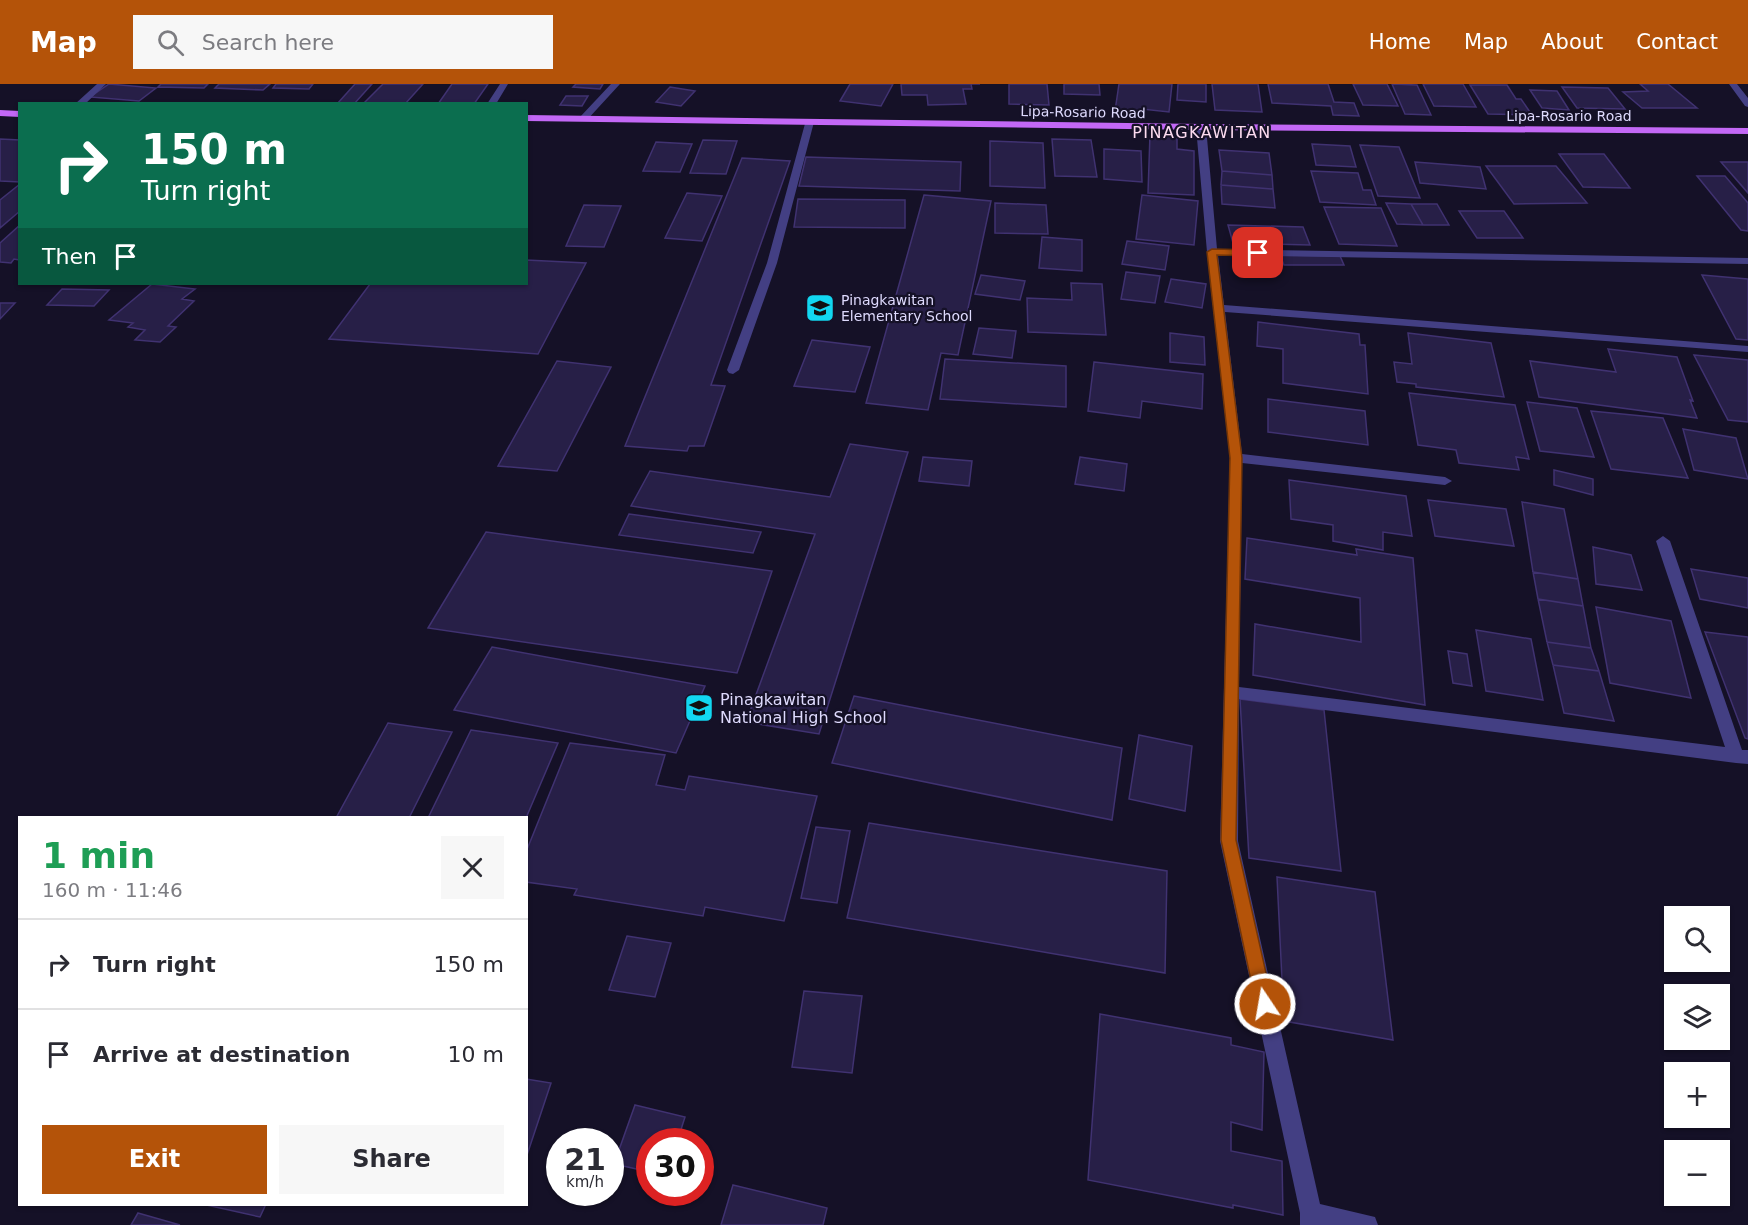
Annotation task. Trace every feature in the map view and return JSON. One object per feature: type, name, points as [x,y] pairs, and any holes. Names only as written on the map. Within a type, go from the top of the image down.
[{"type":"main road","points":[[0,113],[18,114]]},
{"type":"main road","name":"Lipa-Rosario Road","points":[[528,121],[583,119],[1748,131]]},
{"type":"street","points":[[81,102],[102,84]]},
{"type":"street","points":[[492,102],[504,84]]},
{"type":"street","points":[[583,119],[616,84]]},
{"type":"street","points":[[1733,84],[1748,104]]},
{"type":"street","points":[[733,370],[772,263],[809,122]]},
{"type":"street","points":[[1201,127],[1212,252],[1236,458],[1229,840],[1311,1219],[1367,1225]]},
{"type":"street","points":[[1212,252],[1748,261]]},
{"type":"street","points":[[1218,308],[1748,349]]},
{"type":"street","points":[[1236,458],[1445,482]]},
{"type":"street","points":[[1231,692],[1742,757],[1663,541]]},
{"type":"building","points":[[109,84],[156,88],[139,101],[90,97]]},
{"type":"building","points":[[161,84],[208,84],[204,88],[158,87]]},
{"type":"building","points":[[219,84],[270,84],[263,90],[215,88]]},
{"type":"building","points":[[276,84],[313,84],[309,89],[273,88]]},
{"type":"building","points":[[355,84],[372,84],[356,102],[339,102]]},
{"type":"building","points":[[383,84],[423,84],[407,102],[365,102]]},
{"type":"building","points":[[452,84],[488,84],[475,102],[439,102]]},
{"type":"building","points":[[576,84],[603,84],[600,89],[573,87]]},
{"type":"building","points":[[850,84],[893,84],[881,106],[840,101]]},
{"type":"building","points":[[901,84],[971,84],[972,89],[963,89],[966,104],[928,105],[927,95],[902,95]]},
{"type":"building","points":[[1009,84],[1047,84],[1049,105],[1009,104]]},
{"type":"building","points":[[1064,84],[1099,84],[1100,95],[1064,94]]},
{"type":"building","points":[[1119,84],[1172,84],[1169,112],[1142,109],[1142,114],[1115,111]]},
{"type":"building","points":[[1178,84],[1206,84],[1206,102],[1177,100]]},
{"type":"building","points":[[1212,84],[1258,84],[1262,112],[1215,110]]},
{"type":"building","points":[[1268,84],[1328,84],[1334,102],[1354,103],[1359,116],[1333,115],[1331,106],[1272,103]]},
{"type":"building","points":[[1353,84],[1387,84],[1398,106],[1363,105]]},
{"type":"building","points":[[1392,84],[1417,85],[1431,115],[1405,114]]},
{"type":"building","points":[[1423,84],[1463,84],[1476,107],[1434,106]]},
{"type":"building","points":[[1640,84],[1668,84],[1697,108],[1642,108],[1623,92],[1648,91]]},
{"type":"building","points":[[1470,85],[1507,85],[1516,99],[1521,99],[1532,115],[1488,114]]},
{"type":"building","points":[[670,87],[695,91],[681,106],[656,102]]},
{"type":"building","points":[[1562,87],[1608,88],[1625,109],[1577,108]]},
{"type":"building","points":[[1530,90],[1557,91],[1569,110],[1542,108]]},
{"type":"building","points":[[566,96],[588,96],[582,106],[560,105]]},
{"type":"building","points":[[1150,134],[1177,136],[1177,149],[1194,151],[1194,195],[1148,193]]},
{"type":"building","points":[[0,139],[18,140],[18,182],[0,181]]},
{"type":"building","points":[[1052,139],[1091,140],[1097,177],[1055,176]]},
{"type":"building","points":[[703,140],[737,141],[726,174],[690,173]]},
{"type":"building","points":[[990,141],[1043,143],[1045,188],[990,186]]},
{"type":"building","points":[[656,142],[692,144],[680,172],[643,171]]},
{"type":"building","points":[[1312,144],[1350,146],[1356,167],[1316,165]]},
{"type":"building","points":[[1360,145],[1399,147],[1420,198],[1378,196]]},
{"type":"building","points":[[1104,149],[1141,151],[1142,182],[1104,179]]},
{"type":"building","points":[[1219,150],[1269,153],[1272,175],[1222,171]]},
{"type":"building","points":[[1559,154],[1604,154],[1630,188],[1583,187]]},
{"type":"building","points":[[806,157],[961,162],[960,191],[799,186]]},
{"type":"building","points":[[742,158],[790,161],[711,385],[725,386],[704,446],[689,446],[687,451],[625,446]]},
{"type":"building","points":[[1415,162],[1480,167],[1486,189],[1420,183]]},
{"type":"building","points":[[1721,162],[1748,162],[1748,193]]},
{"type":"building","points":[[1486,166],[1556,166],[1587,203],[1514,204]]},
{"type":"building","points":[[1222,171],[1272,175],[1273,189],[1221,185]]},
{"type":"building","points":[[1311,171],[1358,173],[1363,190],[1371,190],[1376,205],[1320,202]]},
{"type":"building","points":[[1697,176],[1725,176],[1748,203],[1748,231],[1741,230]]},
{"type":"building","points":[[1221,185],[1273,189],[1275,208],[1222,204]]},
{"type":"building","points":[[18,186],[18,213],[0,228],[0,200]]},
{"type":"building","points":[[687,193],[722,196],[702,241],[665,238]]},
{"type":"building","points":[[924,195],[991,201],[958,355],[941,353],[928,410],[866,403]]},
{"type":"building","points":[[1142,195],[1198,201],[1194,245],[1136,239]]},
{"type":"building","points":[[798,199],[905,200],[905,228],[794,227]]},
{"type":"building","points":[[995,203],[1046,205],[1048,234],[995,233]]},
{"type":"building","points":[[1386,203],[1411,204],[1423,225],[1397,224]]},
{"type":"building","points":[[1411,204],[1437,204],[1449,225],[1423,225]]},
{"type":"building","points":[[584,205],[621,206],[604,247],[566,246]]},
{"type":"building","points":[[1324,207],[1381,208],[1397,246],[1339,244]]},
{"type":"building","points":[[1459,211],[1504,211],[1523,238],[1477,238]]},
{"type":"building","points":[[1228,225],[1303,227],[1310,245],[1233,243]]},
{"type":"building","points":[[18,227],[18,260],[14,259],[11,263],[0,262],[0,243]]},
{"type":"building","points":[[1042,237],[1082,240],[1082,271],[1039,268]]},
{"type":"building","points":[[1127,241],[1169,246],[1165,270],[1122,264]]},
{"type":"building","points":[[1280,255],[1340,256],[1344,265],[1284,265]]},
{"type":"building","points":[[528,260],[586,263],[538,354],[329,339],[369,285],[528,285]]},
{"type":"building","points":[[1126,272],[1160,276],[1155,303],[1121,299]]},
{"type":"building","points":[[981,275],[1025,281],[1020,300],[975,294]]},
{"type":"building","points":[[1702,275],[1748,279],[1748,340],[1736,339]]},
{"type":"building","points":[[1171,279],[1206,284],[1202,308],[1165,302]]},
{"type":"building","points":[[1071,283],[1102,284],[1106,335],[1028,332],[1027,298],[1072,300]]},
{"type":"building","points":[[151,285],[195,289],[182,299],[194,301],[168,326],[176,327],[160,342],[135,340],[145,330],[128,327],[133,323],[109,320]]},
{"type":"building","points":[[62,289],[109,290],[94,306],[47,305]]},
{"type":"building","points":[[0,303],[15,303],[0,319]]},
{"type":"building","points":[[1258,322],[1359,334],[1360,345],[1365,345],[1368,394],[1283,383],[1283,349],[1257,346]]},
{"type":"building","points":[[979,328],[1016,331],[1012,358],[973,354]]},
{"type":"building","points":[[1170,333],[1204,337],[1205,365],[1170,362]]},
{"type":"building","points":[[1408,333],[1491,343],[1504,397],[1416,387],[1416,384],[1397,382],[1394,362],[1412,364]]},
{"type":"building","points":[[812,340],[870,347],[855,392],[794,386]]},
{"type":"building","points":[[1608,349],[1677,357],[1697,418],[1539,397],[1530,361],[1616,372]]},
{"type":"building","points":[[1694,355],[1748,360],[1748,422],[1728,420]]},
{"type":"building","points":[[945,359],[1066,366],[1066,407],[940,399]]},
{"type":"building","points":[[557,361],[611,367],[557,471],[498,466]]},
{"type":"building","points":[[1094,362],[1203,374],[1202,409],[1142,401],[1140,418],[1088,411]]},
{"type":"building","points":[[1409,393],[1515,405],[1529,459],[1516,457],[1519,470],[1459,463],[1456,450],[1418,445]]},
{"type":"building","points":[[1268,399],[1365,411],[1368,445],[1268,432]]},
{"type":"building","points":[[1527,402],[1577,408],[1594,457],[1540,451]]},
{"type":"building","points":[[1591,411],[1663,418],[1688,478],[1611,469]]},
{"type":"building","points":[[1683,429],[1736,438],[1748,479],[1694,470]]},
{"type":"building","points":[[850,444],[908,452],[819,734],[746,722],[815,534],[631,506],[650,471],[830,497]]},
{"type":"building","points":[[923,457],[972,461],[969,486],[919,481]]},
{"type":"building","points":[[1080,457],[1127,464],[1124,491],[1075,484]]},
{"type":"building","points":[[1554,470],[1593,479],[1593,495],[1554,485]]},
{"type":"building","points":[[1289,480],[1406,496],[1412,536],[1383,532],[1383,550],[1333,541],[1333,525],[1291,519]]},
{"type":"building","points":[[1428,500],[1506,509],[1514,546],[1435,536]]},
{"type":"building","points":[[1522,502],[1564,509],[1578,579],[1533,572]]},
{"type":"building","points":[[629,514],[761,532],[753,553],[619,535]]},
{"type":"building","points":[[486,532],[772,571],[737,673],[428,628]]},
{"type":"building","points":[[1247,538],[1357,555],[1356,549],[1413,558],[1425,705],[1253,675],[1255,624],[1361,642],[1360,598],[1245,579]]},
{"type":"building","points":[[1593,547],[1631,555],[1642,590],[1596,584]]},
{"type":"building","points":[[1691,569],[1748,578],[1748,608],[1700,599]]},
{"type":"building","points":[[1533,572],[1578,579],[1583,606],[1538,599]]},
{"type":"building","points":[[1538,599],[1583,606],[1591,648],[1547,642]]},
{"type":"building","points":[[1596,607],[1671,621],[1691,698],[1610,683]]},
{"type":"building","points":[[1476,630],[1531,639],[1543,700],[1486,691]]},
{"type":"building","points":[[1705,632],[1748,637],[1748,739],[1745,738]]},
{"type":"building","points":[[1547,642],[1591,648],[1599,671],[1553,665]]},
{"type":"building","points":[[492,647],[705,686],[676,753],[454,710]]},
{"type":"building","points":[[1448,651],[1467,654],[1472,686],[1453,683]]},
{"type":"building","points":[[1553,665],[1599,671],[1614,721],[1564,713]]},
{"type":"building","points":[[854,696],[1122,748],[1112,820],[832,763]]},
{"type":"building","points":[[1240,699],[1324,710],[1341,871],[1249,858]]},
{"type":"building","points":[[388,723],[452,732],[410,816],[337,816]]},
{"type":"building","points":[[471,730],[558,743],[527,816],[429,816]]},
{"type":"building","points":[[1139,735],[1192,746],[1185,811],[1129,799]]},
{"type":"building","points":[[570,743],[665,755],[656,785],[685,790],[689,776],[817,796],[784,921],[705,907],[703,916],[574,895],[577,889],[528,882],[528,847]]},
{"type":"building","points":[[869,823],[1167,871],[1165,973],[847,918]]},
{"type":"building","points":[[816,827],[850,831],[837,903],[801,898]]},
{"type":"building","points":[[1277,877],[1375,892],[1393,1040],[1284,1021]]},
{"type":"building","points":[[627,936],[671,943],[655,997],[609,990]]},
{"type":"building","points":[[804,991],[862,996],[852,1073],[792,1067]]},
{"type":"building","points":[[1100,1014],[1231,1038],[1231,1045],[1264,1052],[1262,1130],[1231,1122],[1231,1151],[1282,1161],[1283,1215],[1233,1205],[1233,1208],[1088,1180]]},
{"type":"building","points":[[528,1079],[551,1083],[528,1152]]},
{"type":"building","points":[[635,1105],[685,1117],[681,1128],[636,1128],[636,1169],[624,1166],[624,1136]]},
{"type":"building","points":[[733,1185],[827,1208],[823,1225],[721,1225]]},
{"type":"building","points":[[211,1206],[265,1206],[260,1217]]},
{"type":"building","points":[[138,1213],[180,1225],[131,1225]]},
{"type":"place","name":"Pinagkawitan Elementary School","points":[[820,308]]},
{"type":"place","name":"Pinagkawitan National High School","points":[[699,708]]},
{"type":"district","name":"PINAGKAWITAN","points":[[1202,132]]},
{"type":"route","points":[[1258,253],[1212,252],[1236,458],[1229,840],[1265,1004]]}]
